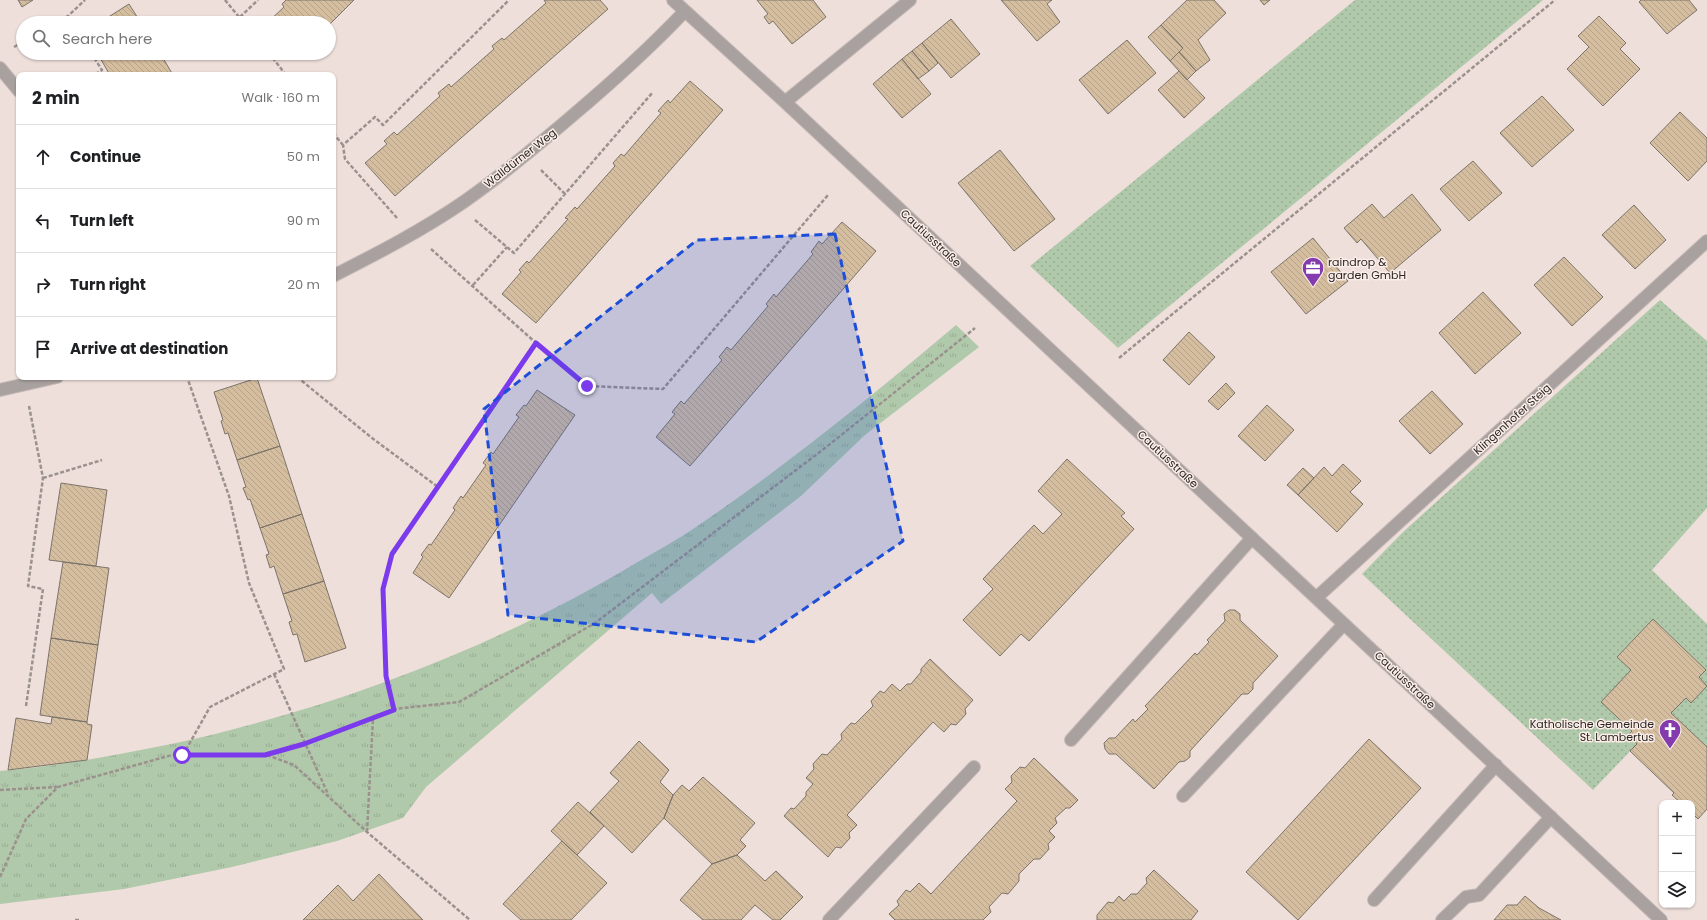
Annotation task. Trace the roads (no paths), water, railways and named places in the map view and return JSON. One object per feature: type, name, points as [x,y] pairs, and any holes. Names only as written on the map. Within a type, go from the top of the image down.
[{"type":"street","name":"Cautiusstraße","points":[[673,0],[785,102],[1662,920]]},
{"type":"street","points":[[785,102],[910,0]]},
{"type":"street","name":"Walldürner Weg","points":[[336,274],[413,233],[464,201],[523,158],[613,81],[685,11]]},
{"type":"street","points":[[0,68],[16,87]]},
{"type":"street","name":"Klingenhofer Steig","points":[[1316,598],[1707,241]]},
{"type":"street","points":[[0,390],[44,380]]},
{"type":"street","points":[[1071,740],[1252,538]]},
{"type":"street","points":[[1183,796],[1344,624]]},
{"type":"street","points":[[1374,900],[1496,765]]},
{"type":"street","points":[[829,920],[974,767]]},
{"type":"street","points":[[1442,920],[1466,897],[1479,895],[1551,817]]},
{"type":"place","name":"raindrop & garden GmbH","points":[[1313,288]]},
{"type":"place","name":"Katholische Gemeinde St. Lambertus","points":[[1670,750]]}]
